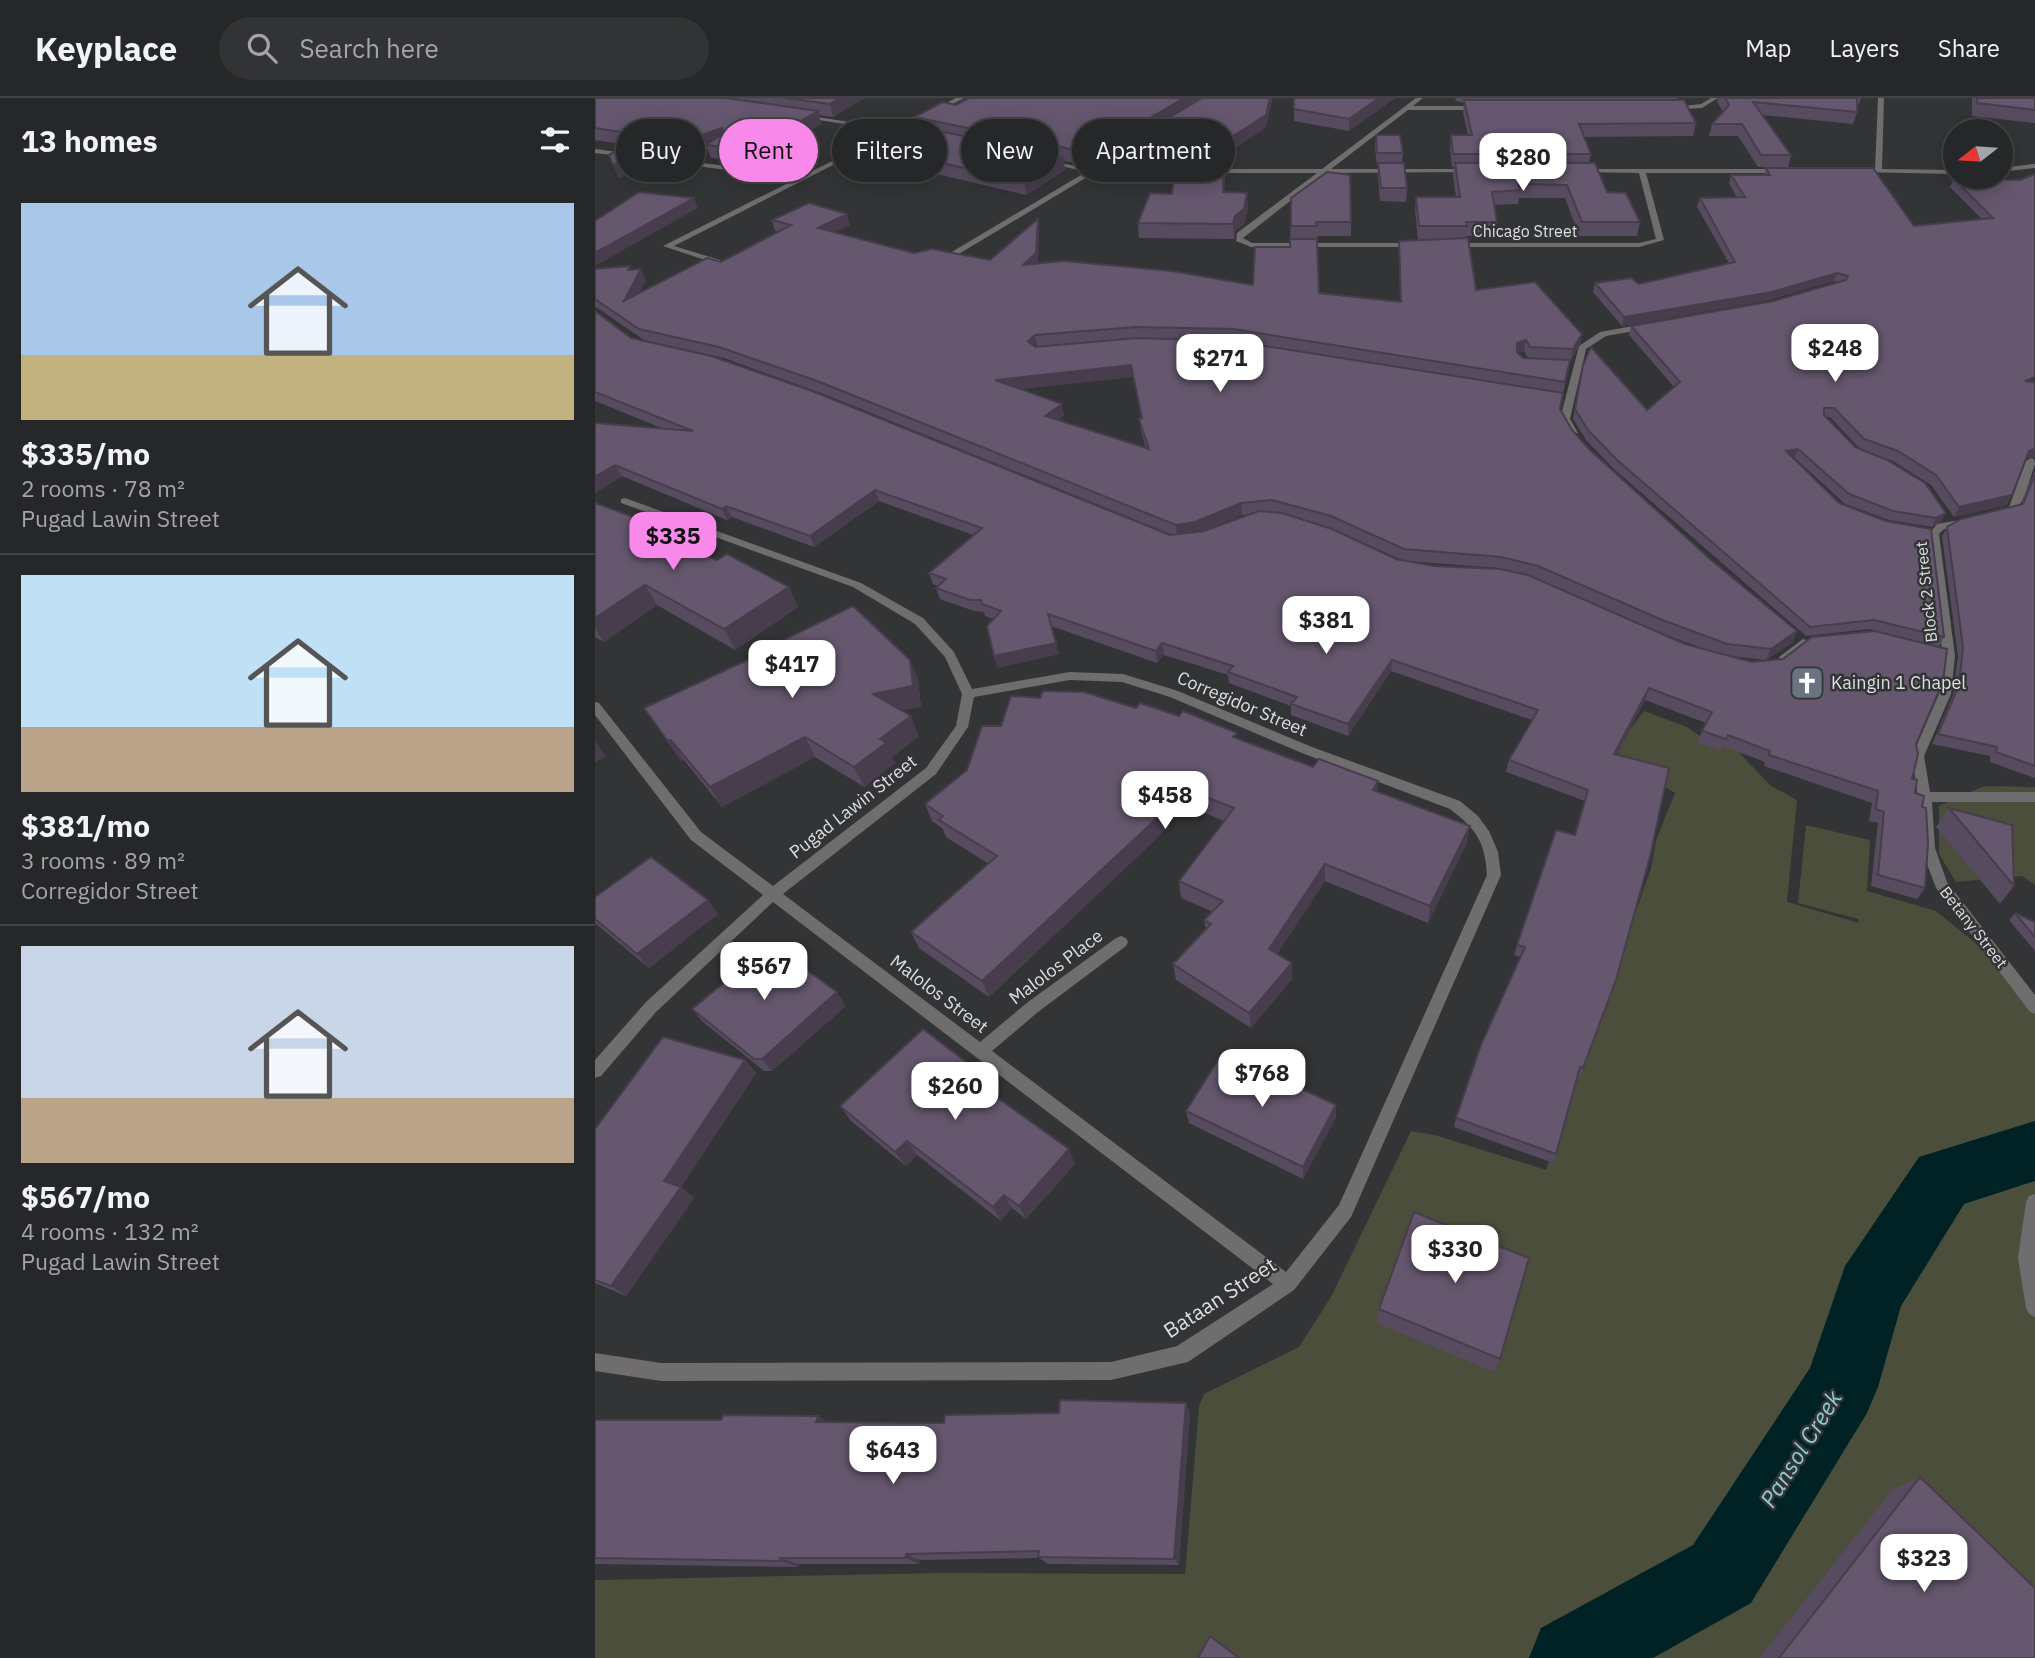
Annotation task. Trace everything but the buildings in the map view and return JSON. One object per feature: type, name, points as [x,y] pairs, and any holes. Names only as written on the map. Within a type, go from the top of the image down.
[{"type":"street","points":[[920,119],[961,98]]},
{"type":"street","points":[[1420,98],[1240,235],[1242,242],[1251,244],[1431,245]]},
{"type":"street","points":[[1666,108],[1702,106],[1715,98]]},
{"type":"street","points":[[1878,171],[1881,98]]},
{"type":"street","points":[[1408,108],[1490,108]]},
{"type":"street","points":[[792,115],[832,121]]},
{"type":"street","points":[[595,151],[719,167]]},
{"type":"street","points":[[2013,169],[2035,166]]},
{"type":"street","points":[[1235,170],[1477,171]]},
{"type":"street","points":[[1573,171],[1794,171]]},
{"type":"street","name":"Chicago Street","points":[[1445,245],[1639,245],[1660,240],[1642,171]]},
{"type":"street","points":[[1850,171],[1943,172]]},
{"type":"street","points":[[717,262],[667,246],[797,182]]},
{"type":"street","points":[[949,256],[1074,182]]},
{"type":"street","points":[[1582,443],[1565,419],[1570,400],[1571,365],[1582,348],[1592,339],[1655,325]]},
{"type":"street","points":[[1556,398],[1570,400]]},
{"type":"street","name":"Block 2 Street","points":[[1949,656],[1928,534],[1948,519],[1987,519],[2013,509],[2031,461]]},
{"type":"street","points":[[625,501],[857,585],[919,621],[950,655],[968,694]]},
{"type":"street","points":[[1767,667],[1785,659],[1805,640]]},
{"type":"street","points":[[1911,645],[1949,656]]},
{"type":"street","name":"Betany Street","points":[[1949,656],[1945,694],[1918,756],[1928,819],[1928,848],[1941,884],[2035,1007]]},
{"type":"street","name":"Corregidor Street","points":[[968,694],[1070,676],[1123,678],[1174,694],[1307,750],[1455,805],[1486,834]]},
{"type":"street","name":"Pugad Lawin Street","points":[[595,1071],[651,1007],[772,894],[931,771],[962,727],[968,694]]},
{"type":"street","name":"Malolos Street","points":[[595,706],[697,836],[1288,1284]]},
{"type":"street","points":[[1923,797],[2035,797]]},
{"type":"street","name":"Bataan Street","points":[[595,1362],[661,1372],[1111,1371],[1181,1354],[1288,1284],[1345,1211],[1495,875],[1493,852],[1486,834]]},
{"type":"street","name":"Malolos Place","points":[[982,1050],[1033,1007],[1121,942]]},
{"type":"street","points":[[2035,1202],[2027,1258],[2035,1308]]},
{"type":"green space","points":[[1644,711],[1687,727],[1707,741],[1733,746],[1771,786],[1797,800],[1787,902],[1859,923],[1858,919],[1798,903],[1806,825],[1870,840],[1867,891],[1936,911],[1979,946],[2035,1004],[2035,1658],[595,1658],[595,1580],[939,1573],[1185,1574],[1199,1406],[1204,1394],[1299,1347],[1331,1297],[1411,1131],[1435,1135],[1546,1170],[1651,868],[1656,840],[1675,793],[1633,767],[1614,760],[1625,736]]},
{"type":"green space","points":[[1984,786],[2035,787],[2035,885],[2022,876],[1956,882],[1939,854],[1939,806]]},
{"type":"waterway","name":"Pansol Creek","points":[[1571,1658],[1722,1574],[1841,1387],[1870,1291],[1942,1179],[2035,1151]]},
{"type":"place","name":"Kaingin 1 Chapel","points":[[1807,683]]}]
